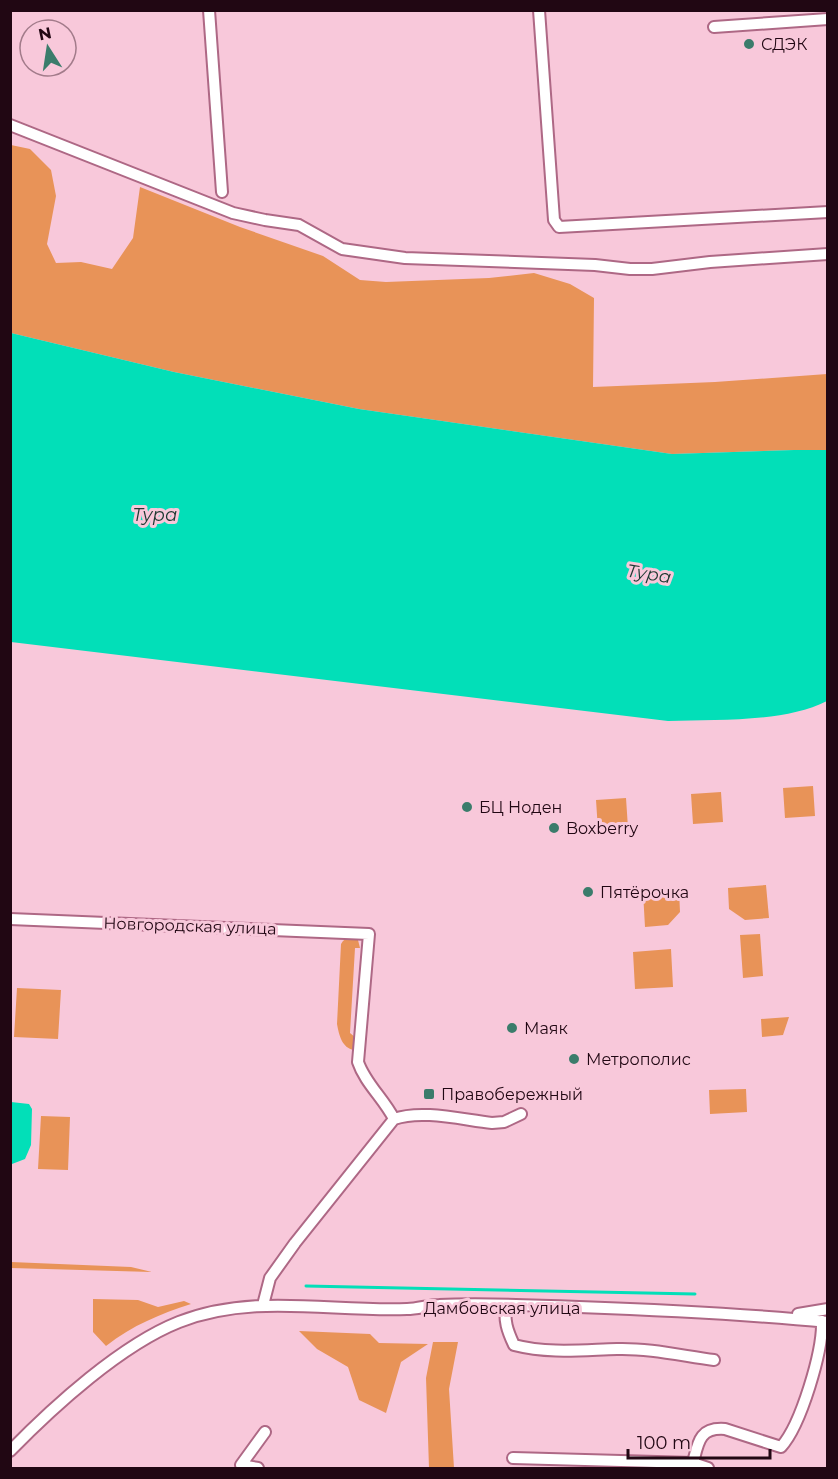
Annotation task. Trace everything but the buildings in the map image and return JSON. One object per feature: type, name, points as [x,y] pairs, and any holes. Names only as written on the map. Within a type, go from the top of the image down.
[{"type":"street","points":[[209,10],[222,192]]},
{"type":"street","points":[[539,10],[554,220],[559,227],[828,212]]},
{"type":"street","points":[[714,27],[828,19]]},
{"type":"street","points":[[10,125],[233,213],[299,225],[342,249],[405,258],[595,265],[630,269],[828,254]]},
{"type":"street","name":"Новгородская улица","points":[[10,919],[369,934],[358,1062],[364,1076],[394,1119]]},
{"type":"street","points":[[263,1305],[270,1278],[394,1119],[407,1115],[420,1115],[492,1123],[504,1122],[521,1114]]},
{"type":"street","name":"Дамбовская улица","points":[[10,1450],[67,1397],[110,1363],[146,1339],[178,1322],[230,1307],[263,1305],[409,1310],[436,1305],[506,1305],[778,1316],[825,1322]]},
{"type":"street","points":[[506,1305],[504,1321],[514,1345],[574,1352],[618,1349],[714,1360]]},
{"type":"street","points":[[778,1316],[828,1310]]},
{"type":"street","points":[[693,1463],[699,1439],[715,1428],[725,1429],[781,1447],[795,1425],[804,1400],[825,1322]]},
{"type":"street","points":[[258,1468],[240,1465],[265,1432]]},
{"type":"street","points":[[513,1458],[693,1463],[708,1468]]},
{"type":"shaded area","points":[[11,145],[30,149],[51,170],[56,196],[47,244],[56,263],[81,262],[112,269],[133,238],[140,187],[240,227],[323,256],[360,280],[386,282],[489,278],[534,273],[570,284],[594,298],[593,387],[827,374],[827,450],[672,454],[359,409],[174,372],[11,333]]},
{"type":"shaded area","points":[[813,786],[815,816],[785,818],[783,788]]},
{"type":"shaded area","points":[[721,792],[723,822],[693,824],[691,794]]},
{"type":"shaded area","points":[[626,798],[628,828],[598,830],[596,800]]},
{"type":"shaded area","points":[[766,885],[769,918],[745,920],[729,909],[728,888]]},
{"type":"shaded area","points":[[679,890],[680,912],[668,925],[645,927],[643,892]]},
{"type":"shaded area","points":[[760,934],[763,976],[743,978],[740,935]]},
{"type":"shaded area","points":[[347,938],[358,940],[360,948],[355,948],[350,1033],[356,1038],[354,1050],[344,1044],[337,1024],[341,944]]},
{"type":"shaded area","points":[[671,949],[673,987],[635,989],[633,952]]},
{"type":"shaded area","points":[[17,988],[61,990],[58,1039],[14,1037]]},
{"type":"shaded area","points":[[789,1017],[783,1035],[762,1037],[761,1019]]},
{"type":"shaded area","points":[[746,1089],[747,1112],[710,1114],[709,1090]]},
{"type":"shaded area","points":[[41,1116],[70,1117],[68,1170],[38,1169]]},
{"type":"shaded area","points":[[11,1262],[131,1267],[152,1272],[11,1268]]},
{"type":"shaded area","points":[[93,1299],[138,1300],[158,1307],[184,1301],[191,1304],[147,1321],[106,1346],[93,1332]]},
{"type":"shaded area","points":[[299,1331],[370,1334],[379,1343],[428,1344],[401,1362],[386,1413],[359,1400],[348,1367],[317,1349]]},
{"type":"shaded area","points":[[433,1342],[458,1342],[449,1389],[454,1468],[429,1468],[426,1378]]},
{"type":"water","name":"Тура","points":[[11,333],[174,372],[359,409],[672,454],[827,450],[827,701],[810,708],[771,716],[729,720],[668,721],[11,642]]},
{"type":"water","points":[[11,1102],[29,1104],[32,1109],[31,1145],[25,1159],[12,1164]]},
{"type":"waterway","points":[[306,1286],[695,1294]]},
{"type":"place","name":"СДЭК","points":[[749,44]]},
{"type":"place","name":"БЦ Ноден","points":[[467,807]]},
{"type":"place","name":"Boxberry","points":[[554,828]]},
{"type":"place","name":"Пятёрочка","points":[[588,892]]},
{"type":"place","name":"Маяк","points":[[512,1028]]},
{"type":"place","name":"Метрополис","points":[[574,1059]]},
{"type":"place","name":"Правобережный","points":[[429,1094]]}]
